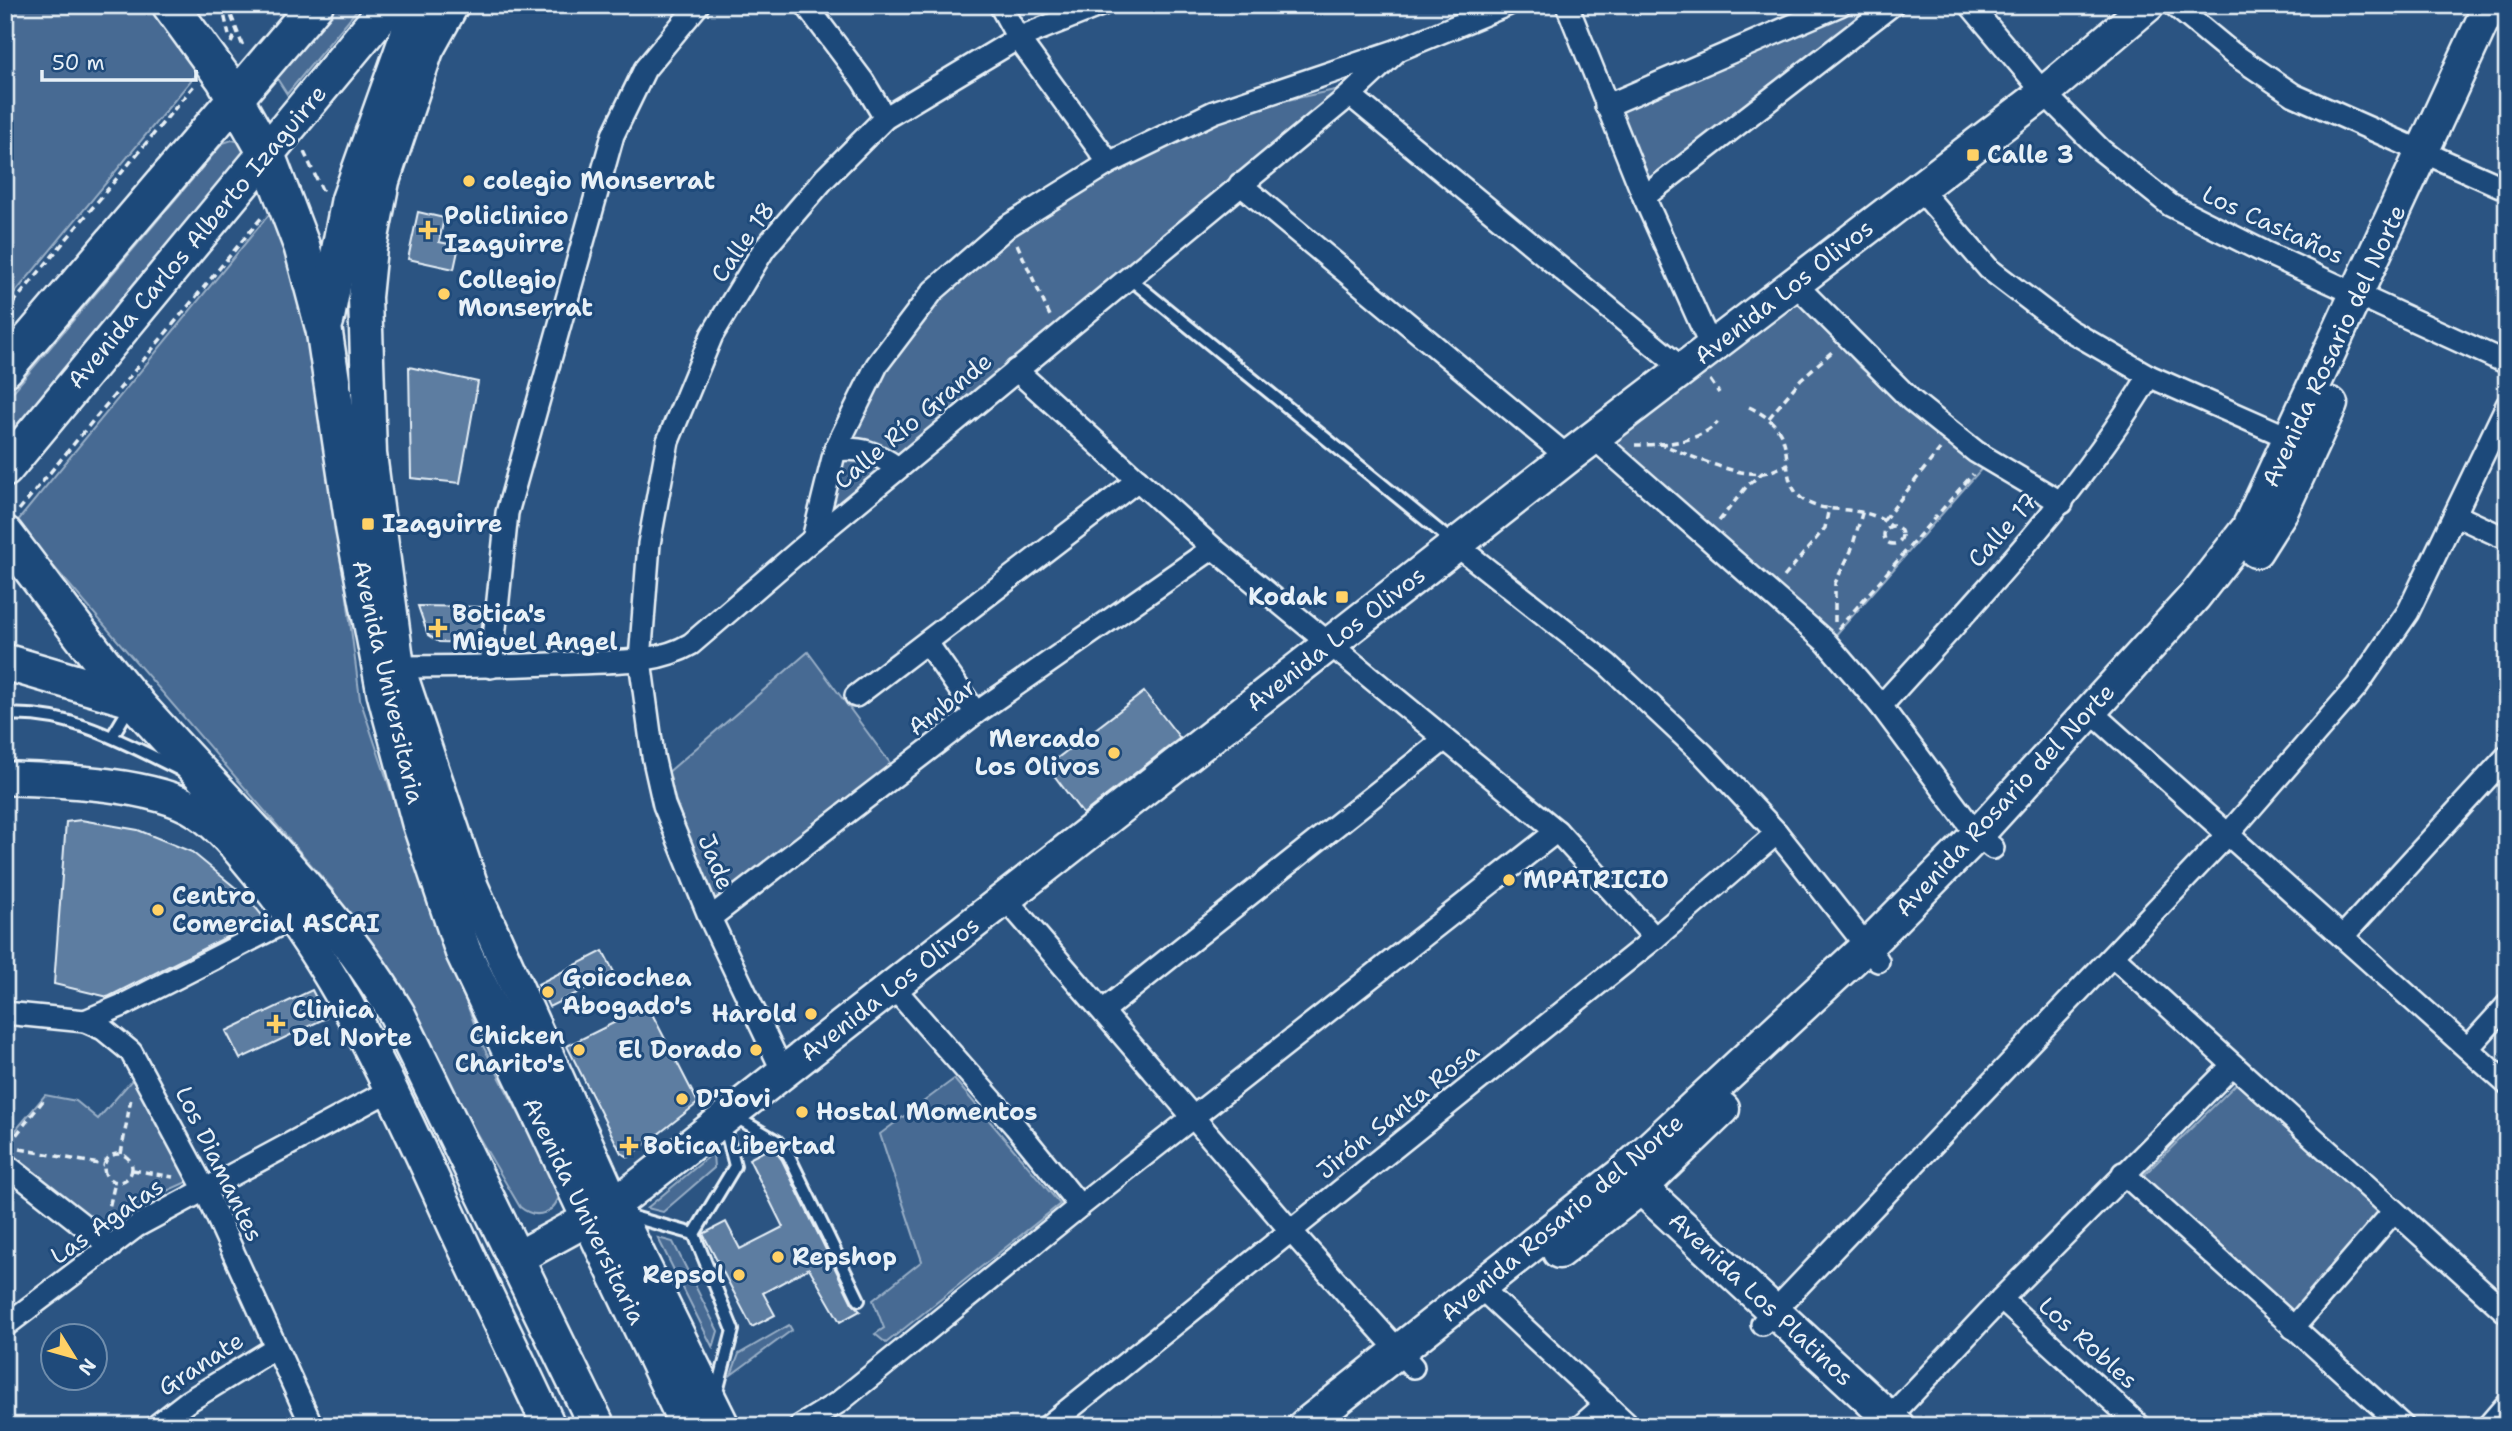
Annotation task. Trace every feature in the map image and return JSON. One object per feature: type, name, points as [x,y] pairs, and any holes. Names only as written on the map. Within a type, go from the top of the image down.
[{"type":"main road","name":"Avenida Universitaria","points":[[170,5],[212,63],[267,155],[302,247],[358,458],[354,530],[385,693],[419,823],[463,951],[607,1213],[708,1419]]},
{"type":"main road","points":[[5,369],[315,5]]},
{"type":"main road","name":"Avenida Carlos Alberto Izaguirre","points":[[5,469],[389,5]]},
{"type":"main road","points":[[324,330],[349,201],[419,5]]},
{"type":"main road","points":[[393,84],[402,121]]},
{"type":"main road","points":[[9,526],[205,798],[327,912],[366,962],[397,1014],[597,1426]]},
{"type":"main road","points":[[5,662],[134,700]]},
{"type":"street","points":[[402,121],[427,50],[452,5]]},
{"type":"street","points":[[491,667],[507,513],[613,135],[645,69],[698,5]]},
{"type":"street","points":[[806,5],[863,81],[885,118]]},
{"type":"street","points":[[1000,5],[1018,37],[1109,163]]},
{"type":"street","name":"Calle 18","points":[[640,660],[649,544],[668,441],[712,335],[764,248],[885,118],[1018,37],[1101,5]]},
{"type":"street","points":[[813,538],[835,450],[877,365],[933,291],[1008,226],[1109,163],[1214,112],[1398,50],[1507,5]]},
{"type":"street","points":[[1567,5],[1644,197],[1700,364]]},
{"type":"street","points":[[1606,106],[1840,5]]},
{"type":"street","points":[[1644,197],[1892,5]]},
{"type":"street","name":"Los Castaños","points":[[1970,5],[2044,93],[2101,150],[2170,205],[2264,252],[2507,363]]},
{"type":"street","name":"Avenida Los Olivos","points":[[515,1259],[607,1213],[1567,457],[1700,364],[1794,283],[2044,93],[2147,5]]},
{"type":"street","points":[[2174,5],[2232,53],[2294,95],[2507,189]]},
{"type":"street","name":"Avenida Rosario del Norte","points":[[1304,1426],[1406,1359],[1625,1186],[1872,954],[1985,842],[2097,718],[2249,528],[2301,443],[2434,156],[2495,11]]},
{"type":"street","name":"Calle Río Grande","points":[[398,667],[491,667],[640,660],[676,653],[691,644],[813,538],[1350,95],[1398,50]]},
{"type":"street","points":[[1350,95],[1700,364]]},
{"type":"street","name":"Avenida Universitaria","points":[[402,121],[383,181],[369,260],[358,458],[398,667],[472,887],[607,1213]]},
{"type":"street","points":[[1240,184],[1567,457]]},
{"type":"street","points":[[1918,187],[1989,269],[2069,330],[2149,376],[2301,443]]},
{"type":"street","points":[[1794,283],[1911,400],[1976,452],[2062,503]]},
{"type":"street","points":[[1016,370],[1213,548],[1557,831],[1655,938]]},
{"type":"street","name":"Calle 17","points":[[1881,706],[2062,503],[2114,435],[2149,376]]},
{"type":"street","points":[[1768,1317],[2229,832],[2357,686],[2408,612],[2507,405]]},
{"type":"street","points":[[1594,438],[1826,642],[1881,706],[1985,842]]},
{"type":"street","points":[[835,450],[861,448],[877,453],[898,468]]},
{"type":"street","points":[[856,696],[1138,480]]},
{"type":"street","points":[[2455,515],[2507,539]]},
{"type":"street","points":[[1456,545],[1607,664],[1703,754],[1777,833],[1872,954]]},
{"type":"street","name":"Ambar","points":[[710,918],[976,713],[1213,548]]},
{"type":"street","points":[[927,643],[976,713]]},
{"type":"street","name":"Jade","points":[[640,660],[653,756],[664,805],[710,918],[783,1072]]},
{"type":"street","points":[[2097,718],[2229,832],[2507,1084]]},
{"type":"street","points":[[1104,1010],[1445,739]]},
{"type":"street","points":[[2343,936],[2507,755]]},
{"type":"street","points":[[5,778],[72,781],[169,799],[205,798],[293,918],[347,1000],[392,1089],[549,1426]]},
{"type":"street","points":[[800,1426],[839,1402],[1080,1206],[1557,831]]},
{"type":"street","name":"Jirón Santa Rosa","points":[[1048,1426],[1655,938],[1777,833]]},
{"type":"street","points":[[1005,898],[1104,1010],[1290,1230],[1406,1359]]},
{"type":"street","points":[[85,1021],[123,1005],[293,918]]},
{"type":"street","points":[[2113,956],[2507,1313]]},
{"type":"street","points":[[893,987],[1024,1136],[1080,1206]]},
{"type":"street","points":[[2468,1048],[2507,1005]]},
{"type":"street","name":"Los Diamantes","points":[[5,1013],[85,1021],[103,1029],[131,1052],[312,1426]]},
{"type":"street","points":[[1887,1423],[2001,1299],[2233,1065]]},
{"type":"street","name":"Las Agatas","points":[[9,1318],[111,1247],[195,1183],[392,1089]]},
{"type":"street","points":[[6,1153],[111,1247]]},
{"type":"street","points":[[2123,1173],[2403,1426]]},
{"type":"street","name":"Avenida Los Platinos","points":[[1625,1186],[1887,1423]]},
{"type":"street","points":[[2293,1328],[2394,1211]]},
{"type":"street","points":[[1488,1295],[1629,1426]]},
{"type":"street","name":"Los Robles","points":[[2001,1299],[2140,1426]]},
{"type":"street","name":"Granate","points":[[156,1426],[187,1402],[275,1348]]},
{"type":"street","name":"Avenida Rosario del Norte","points":[[1338,1426],[1406,1359]]},
{"type":"street","points":[[1581,1426],[1606,1404]]},
{"type":"street","points":[[2488,1426],[2507,1404]]},
{"type":"lane","points":[[1129,278],[1456,545]]},
{"type":"lane","points":[[113,735],[134,700]]},
{"type":"lane","points":[[5,715],[31,713],[113,735],[205,798]]},
{"type":"lane","points":[[694,1234],[735,1166],[728,1117]]},
{"type":"lane","points":[[728,1117],[778,1141],[789,1156],[859,1300]]},
{"type":"lane","points":[[607,1213],[694,1234]]},
{"type":"lane","points":[[694,1234],[733,1330],[708,1419]]},
{"type":"path","points":[[228,5],[236,33],[247,54]]},
{"type":"path","points":[[5,313],[236,33]]},
{"type":"path","points":[[298,140],[328,202],[345,221]]},
{"type":"path","points":[[9,526],[263,215]]},
{"type":"path","points":[[1008,226],[1059,335]]},
{"type":"path","points":[[1769,418],[1801,379],[1837,348]]},
{"type":"path","points":[[1700,364],[1719,393]]},
{"type":"path","points":[[1749,408],[1769,418],[1784,440],[1795,491],[1802,499],[1829,507],[1863,510],[1900,529],[1901,540],[1910,547]]},
{"type":"path","points":[[1630,444],[1685,440],[1707,433],[1718,422]]},
{"type":"path","points":[[1658,443],[1702,460],[1762,473]]},
{"type":"path","points":[[1884,520],[1943,444]]},
{"type":"path","points":[[1718,522],[1747,485],[1762,473],[1789,464]]},
{"type":"path","points":[[1863,510],[1851,551],[1835,583],[1833,613],[1837,630],[1979,467]]},
{"type":"path","points":[[1784,577],[1825,528],[1829,507]]},
{"type":"path","points":[[1892,527],[1887,529],[1885,539],[1892,544],[1901,540]]},
{"type":"path","points":[[121,1154],[132,1091]]},
{"type":"path","points":[[46,1097],[6,1153],[104,1165]]},
{"type":"path","points":[[121,1154],[127,1157],[132,1170],[125,1181],[115,1182],[107,1177],[104,1165],[110,1156],[121,1154]]},
{"type":"path","points":[[132,1170],[195,1183]]},
{"type":"path","points":[[107,1219],[115,1182]]},
{"type":"shaded area","points":[[5,5],[152,5],[202,67],[5,305]]},
{"type":"shaded area","points":[[334,5],[361,5],[287,94],[276,77]]},
{"type":"shaded area","points":[[1855,5],[1874,5],[1876,13],[1648,189],[1616,108]]},
{"type":"shaded area","points":[[1349,87],[828,518],[846,444],[884,367],[947,291],[1013,234],[1115,173],[1215,121],[1264,105]]},
{"type":"shaded area","points":[[232,140],[241,142],[244,151],[242,160],[5,444],[5,401],[223,143]]},
{"type":"shaded area","points":[[275,207],[311,316],[360,699],[417,869],[481,1042],[560,1192],[554,1205],[545,1213],[533,1214],[520,1207],[333,890],[16,523]]},
{"type":"shaded area","points":[[1799,298],[1859,366],[1921,421],[1984,466],[1834,637],[1772,579],[1618,454],[1616,437]]},
{"type":"shaded area","points":[[808,652],[893,767],[714,905],[666,774]]},
{"type":"shaded area","points":[[138,1073],[189,1181],[162,1193],[103,1236],[5,1154],[5,1143],[45,1095],[76,1101],[98,1119]]},
{"type":"shaded area","points":[[954,1079],[1060,1204],[886,1343],[875,1334],[884,1328],[873,1300],[922,1261],[880,1134]]},
{"type":"shaded area","points":[[2238,1082],[2381,1210],[2293,1316],[2139,1180]]},
{"type":"shaded area","points":[[713,1153],[714,1168],[663,1212],[647,1208]]},
{"type":"shaded area","points":[[658,1238],[673,1242],[718,1331],[713,1348]]},
{"type":"shaded area","points":[[789,1325],[792,1330],[731,1375],[739,1354]]},
{"type":"building","name":"Policlinico Izaguirre","points":[[418,212],[444,218],[439,242],[459,246],[454,269],[408,259]]},
{"type":"building","points":[[409,367],[478,382],[460,483],[411,478]]},
{"type":"building","points":[[418,606],[484,607],[480,643],[439,642],[428,635]]},
{"type":"building","name":"Mercado Los Olivos","points":[[1144,692],[1180,738],[1083,814],[1047,766]]},
{"type":"building","name":"Centro Comercial ASCAI","points":[[81,820],[138,830],[192,852],[248,898],[264,918],[108,997],[54,984],[66,822]]},
{"type":"building","points":[[603,951],[615,974],[549,1007],[538,984]]},
{"type":"building","name":"Clinica Del Norte","points":[[312,990],[326,1018],[240,1059],[226,1031]]},
{"type":"building","points":[[648,1006],[698,1103],[629,1157],[621,1153],[567,1046]]},
{"type":"building","points":[[772,1147],[782,1160],[852,1303],[860,1311],[840,1322],[809,1268],[763,1293],[775,1315],[752,1327],[703,1234],[726,1222],[740,1249],[783,1227],[749,1159]]},
{"type":"place","name":"Calle 3","points":[[1973,155]]},
{"type":"place","name":"colegio Monserrat","points":[[469,181]]},
{"type":"place","name":"Policlinico Izaguirre","points":[[428,230]]},
{"type":"place","name":"Collegio Monserrat","points":[[444,294]]},
{"type":"place","name":"Izaguirre","points":[[368,524]]},
{"type":"place","name":"Kodak","points":[[1342,597]]},
{"type":"place","name":"Botica's Miguel Angel","points":[[438,628]]},
{"type":"place","name":"Mercado Los Olivos","points":[[1114,753]]},
{"type":"place","name":"MPATRICIO","points":[[1509,880]]},
{"type":"place","name":"Centro Comercial ASCAI","points":[[158,910]]},
{"type":"place","name":"Goicochea Abogado's","points":[[548,992]]},
{"type":"place","name":"Harold","points":[[811,1014]]},
{"type":"place","name":"Clinica Del Norte","points":[[276,1024]]},
{"type":"place","name":"Chicken Charito's","points":[[579,1050]]},
{"type":"place","name":"El Dorado","points":[[756,1050]]},
{"type":"place","name":"D'Jovi","points":[[682,1099]]},
{"type":"place","name":"Hostal Momentos","points":[[802,1112]]},
{"type":"place","name":"Botica Libertad","points":[[629,1146]]},
{"type":"place","name":"Repshop","points":[[778,1257]]},
{"type":"place","name":"Repsol","points":[[739,1275]]}]
